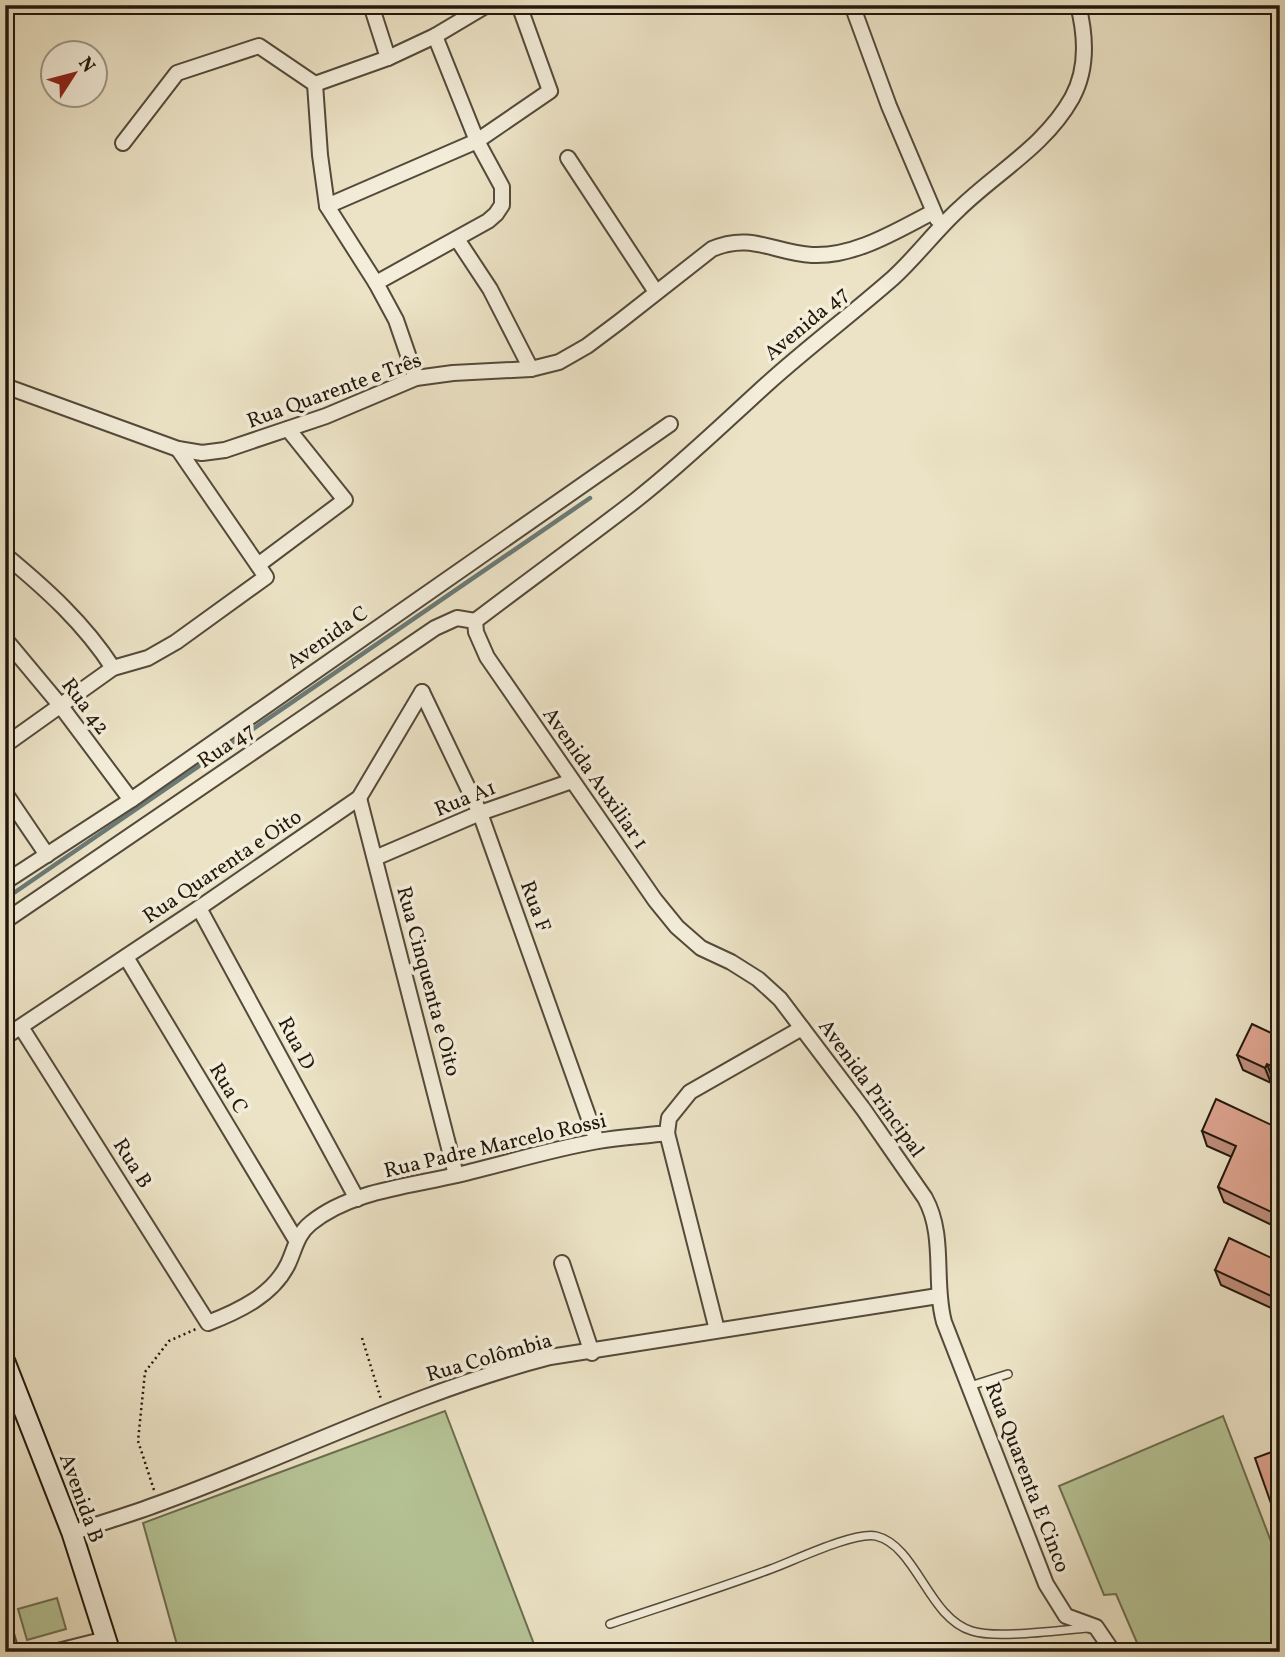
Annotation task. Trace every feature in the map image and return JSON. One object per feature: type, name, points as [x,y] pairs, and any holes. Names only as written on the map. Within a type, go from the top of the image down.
[{"type":"street","points":[[371,5],[388,58]]},
{"type":"street","points":[[315,84],[388,58],[435,36],[467,10],[487,5]]},
{"type":"street","points":[[327,206],[477,141],[550,91],[519,5]]},
{"type":"street","points":[[852,5],[888,106],[941,226]]},
{"type":"street","name":"Avenida 47","points":[[475,621],[646,491],[893,278],[962,206],[1028,151],[1072,98],[1082,73],[1084,42],[1078,5]]},
{"type":"street","points":[[376,283],[488,221],[502,205],[502,187],[477,141],[435,36]]},
{"type":"street","points":[[123,143],[177,73],[259,46],[315,84]]},
{"type":"street","points":[[315,84],[327,206],[396,320],[416,378]]},
{"type":"street","points":[[568,158],[656,292]]},
{"type":"street","name":"Rua Quarente e Três","points":[[5,386],[178,449],[202,453],[225,450],[288,429],[416,378],[531,369],[559,362],[587,345],[712,249],[728,242],[743,242],[810,255],[830,254],[881,239],[933,212]]},
{"type":"street","points":[[457,239],[500,306],[531,369]]},
{"type":"street","name":"Avenida C","points":[[5,882],[131,800],[670,424]]},
{"type":"street","points":[[258,565],[345,500],[288,429]]},
{"type":"street","points":[[5,746],[113,668],[148,658],[176,642],[266,577],[178,449]]},
{"type":"street","points":[[5,555],[76,619],[97,642],[113,668]]},
{"type":"street","name":"Rua 47","points":[[5,921],[435,628],[457,618],[475,621]]},
{"type":"street","name":"Avenida Auxiliar 1","points":[[475,621],[476,632],[487,657],[572,782],[655,900],[677,927],[701,948]]},
{"type":"street","name":"Rua 42","points":[[5,639],[60,705],[131,800]]},
{"type":"street","name":"Rua Quarenta e Oito","points":[[5,1037],[200,908],[359,798],[422,692]]},
{"type":"street","name":"Rua F","points":[[422,692],[480,813],[597,1141]]},
{"type":"street","name":"Rua A1","points":[[375,858],[480,813],[572,782]]},
{"type":"street","points":[[5,793],[47,855]]},
{"type":"street","name":"Rua Cinquenta e Oito","points":[[359,798],[456,1175]]},
{"type":"street","name":"Rua D","points":[[200,908],[358,1199]]},
{"type":"street","name":"Avenida Principal","points":[[701,948],[758,979],[780,999],[864,1110],[929,1204],[938,1243],[938,1296],[944,1322]]},
{"type":"street","name":"Rua C","points":[[126,957],[296,1240]]},
{"type":"street","name":"Rua B","points":[[21,1027],[208,1323]]},
{"type":"street","points":[[717,1330],[667,1133],[669,1118],[690,1091],[802,1028]]},
{"type":"street","name":"Rua Padre Marcelo Rossi","points":[[208,1323],[237,1312],[276,1284],[288,1264],[296,1240],[309,1224],[358,1199],[597,1141],[667,1133]]},
{"type":"street","points":[[562,1263],[592,1353]]},
{"type":"street","name":"Rua Colômbia","points":[[72,1533],[159,1504],[385,1412],[510,1368],[550,1357],[592,1353],[717,1330],[938,1296]]},
{"type":"street","name":"Rua Quarenta E Cinco","points":[[944,1322],[1046,1584],[1066,1616],[1096,1627]]},
{"type":"street","name":"Avenida B","points":[[5,1362],[72,1533],[108,1646]]},
{"type":"street","points":[[1096,1627],[1113,1652]]},
{"type":"street","points":[[5,1631],[10,1652]]},
{"type":"street","points":[[54,1652],[108,1646]]},
{"type":"lane","points":[[970,1386],[1008,1374]]},
{"type":"lane","points":[[610,1624],[850,1539],[876,1536],[896,1548],[944,1613],[959,1626],[986,1634],[1096,1627]]},
{"type":"path","points":[[159,1504],[138,1441],[145,1372],[169,1341],[208,1323]]},
{"type":"path","points":[[362,1338],[385,1412]]},
{"type":"green space","points":[[445,1411],[537,1652],[179,1652],[143,1523]]},
{"type":"green space","points":[[1223,1416],[1280,1565],[1280,1652],[1141,1652],[1116,1594],[1104,1595],[1059,1486]]},
{"type":"green space","points":[[57,1598],[66,1629],[27,1640],[18,1609]]},
{"type":"building","points":[[1252,1024],[1280,1037],[1280,1070],[1267,1064],[1265,1068],[1237,1055]]},
{"type":"building","points":[[1216,1099],[1280,1129],[1280,1216],[1218,1187],[1236,1146],[1202,1131]]},
{"type":"building","points":[[1229,1238],[1280,1262],[1280,1300],[1215,1270]]},
{"type":"building","points":[[1280,1449],[1280,1529],[1255,1458]]},
{"type":"waterway","points":[[5,899],[590,498]]}]
